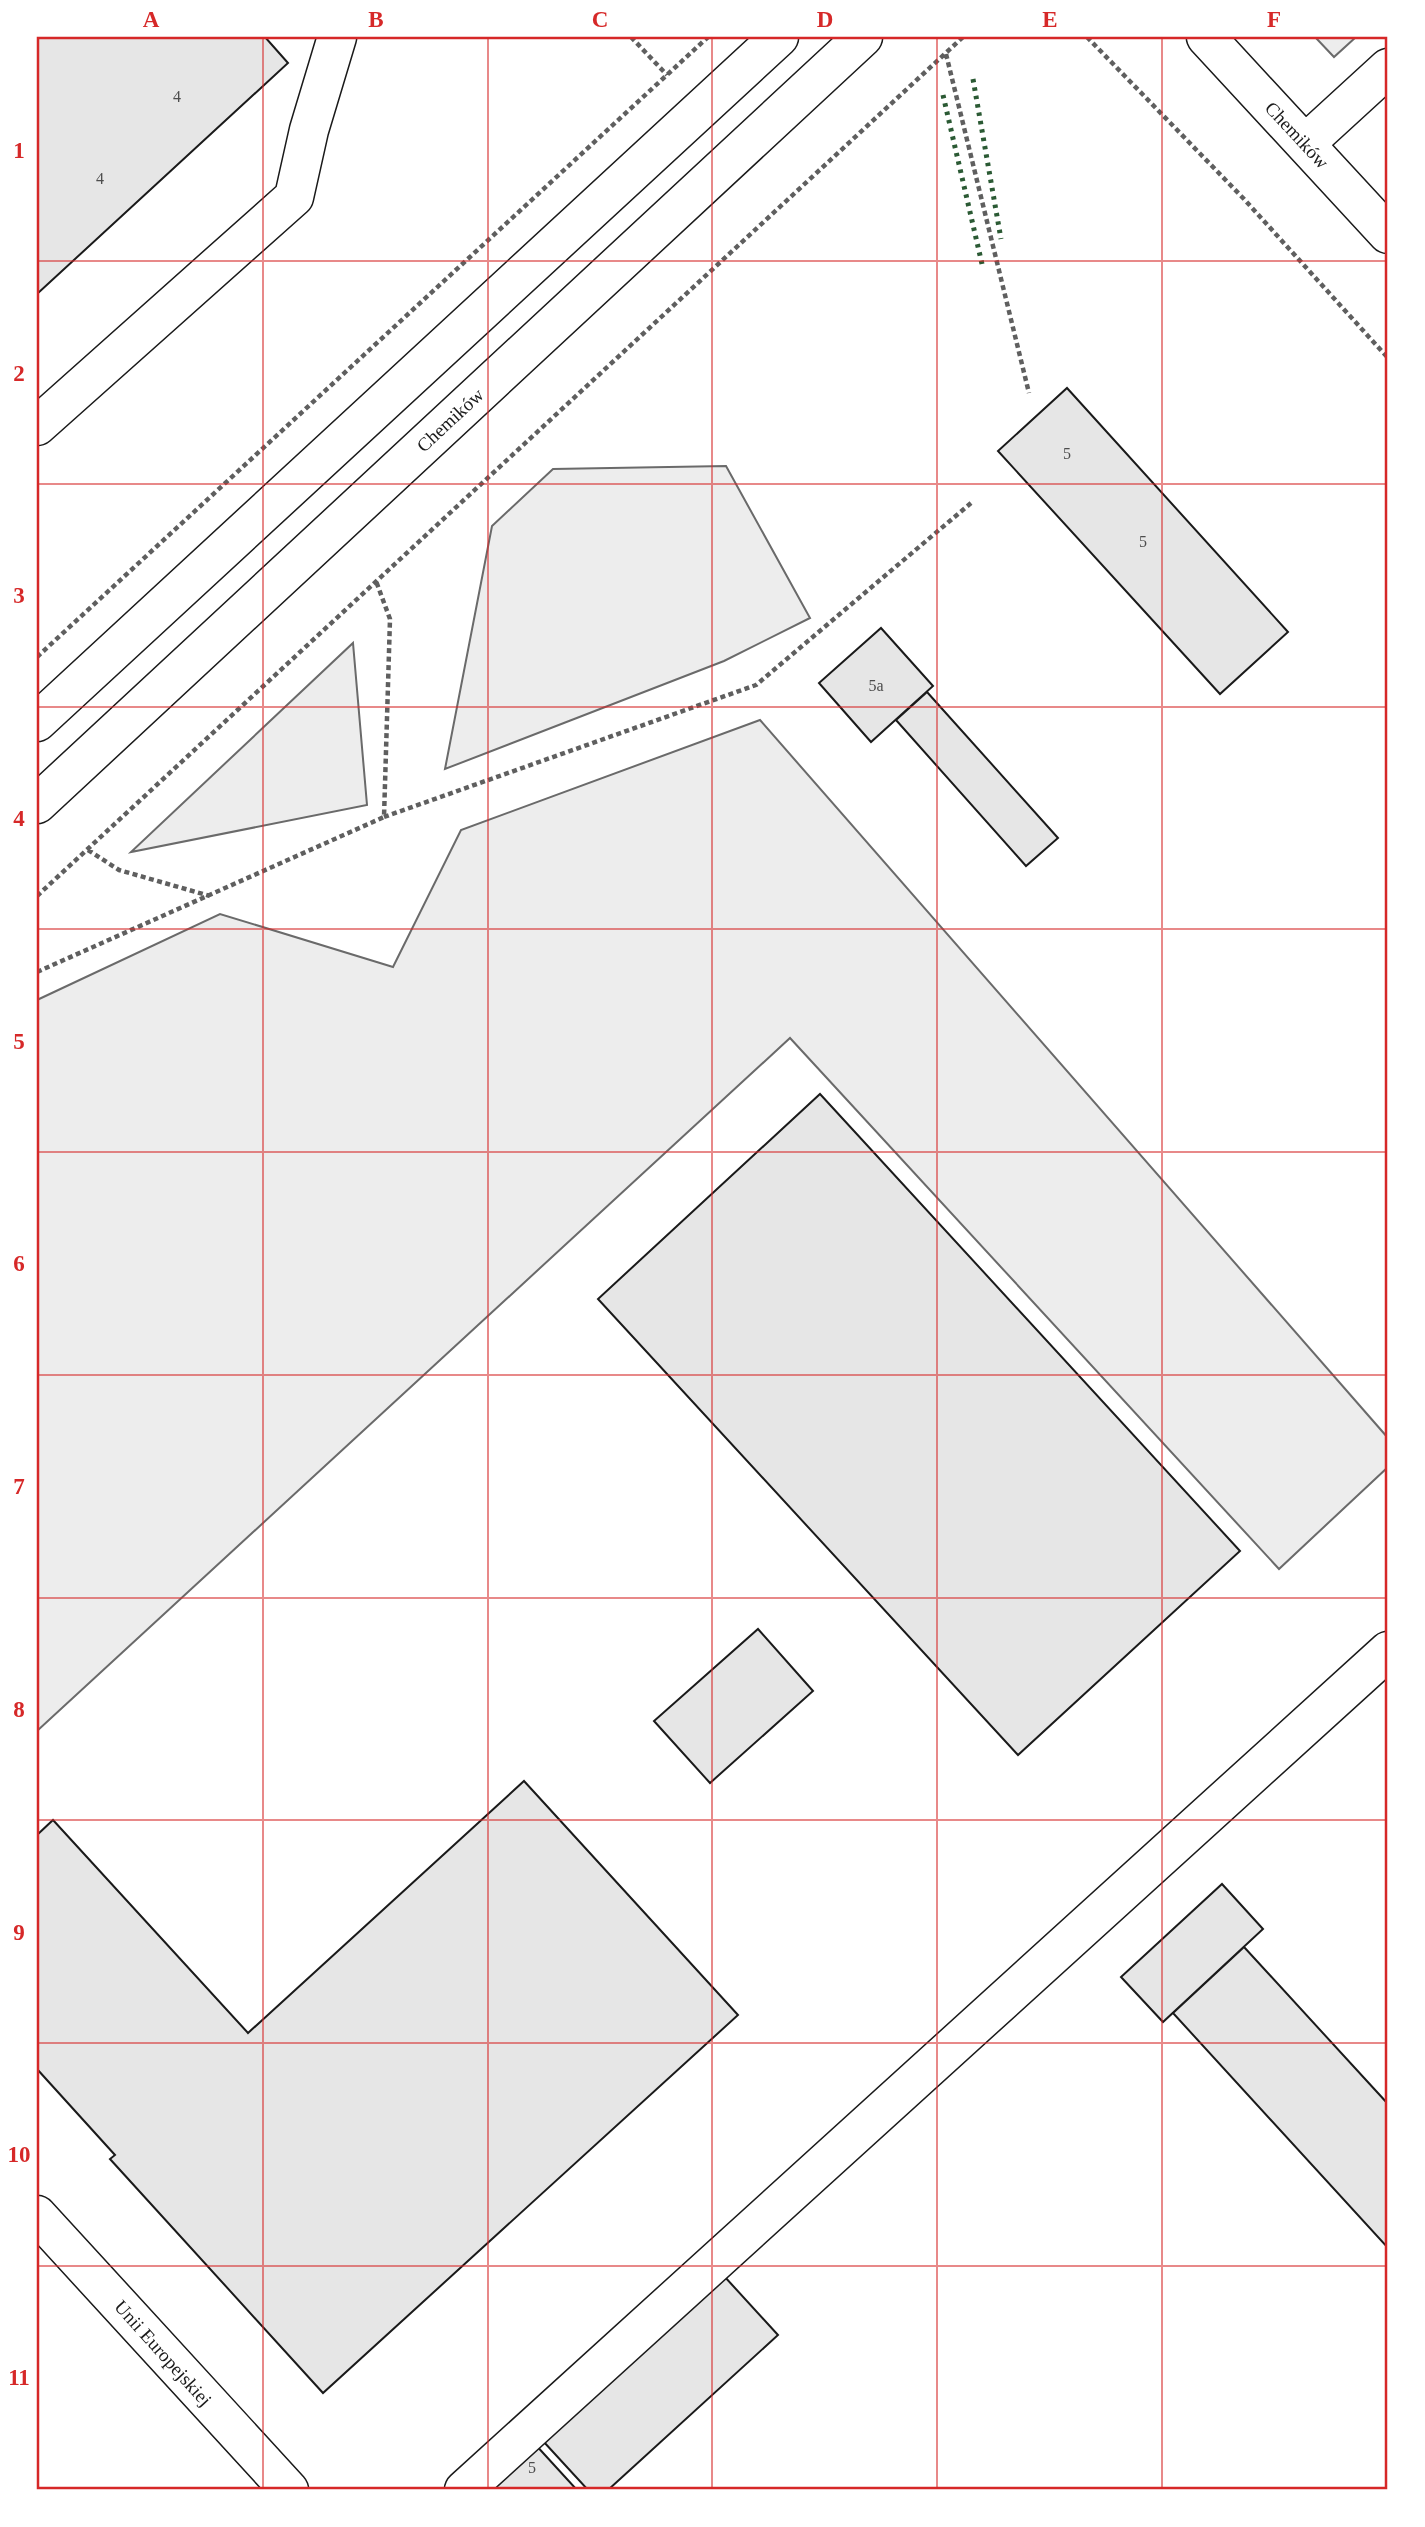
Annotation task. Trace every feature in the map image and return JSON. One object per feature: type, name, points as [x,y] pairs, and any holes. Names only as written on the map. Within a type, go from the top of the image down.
[{"type":"main road","points":[[37,426],[294,197],[309,130],[337,37]]},
{"type":"main road","points":[[37,722],[779,37]]},
{"type":"main road","name":"Chemików","points":[[37,804],[863,37]]},
{"type":"main road","name":"Chemików","points":[[1206,37],[1388,234]]},
{"type":"main road","points":[[1305,145],[1388,68]]},
{"type":"main road","points":[[464,2490],[1388,1651]]},
{"type":"main road","name":"Unii Europejskiej","points":[[37,2215],[289,2490]]},
{"type":"path","points":[[631,37],[667,75]]},
{"type":"path","points":[[37,657],[708,37]]},
{"type":"path","points":[[37,896],[963,37]]},
{"type":"path","points":[[1087,37],[1244,199],[1388,358]]},
{"type":"path","points":[[946,53],[1028,393]]},
{"type":"path","points":[[37,972],[384,817],[756,684],[971,503]]},
{"type":"path","points":[[376,581],[390,620],[384,817]]},
{"type":"path","points":[[88,850],[120,870],[211,896]]},
{"type":"shaded area","points":[[1315,37],[1356,37],[1334,57]]},
{"type":"shaded area","points":[[726,466],[810,618],[724,661],[445,769],[492,526],[553,469]]},
{"type":"shaded area","points":[[353,643],[367,805],[131,852]]},
{"type":"shaded area","points":[[760,720],[1388,1438],[1388,1467],[1279,1569],[790,1038],[37,1731],[37,1000],[220,914],[393,967],[461,830]]},
{"type":"building","points":[[37,37],[265,37],[288,63],[37,294]]},
{"type":"building","points":[[1067,388],[1288,632],[1220,694],[998,451]]},
{"type":"building","points":[[881,628],[933,686],[871,742],[819,683]]},
{"type":"building","points":[[927,692],[1058,838],[1026,866],[896,720]]},
{"type":"building","points":[[820,1094],[1240,1551],[1018,1755],[598,1299]]},
{"type":"building","points":[[758,1629],[813,1691],[710,1783],[654,1721]]},
{"type":"building","points":[[524,1781],[738,2015],[323,2393],[110,2159],[115,2155],[37,2069],[37,1835],[53,1820],[248,2033]]},
{"type":"building","points":[[1222,1884],[1263,1929],[1163,2022],[1121,1977]]},
{"type":"building","points":[[1244,1947],[1388,2104],[1388,2248],[1173,2013]]},
{"type":"building","points":[[724,2276],[778,2335],[608,2490],[588,2490],[543,2441]]},
{"type":"building","points":[[534,2443],[577,2490],[482,2490]]},
{"type":"hedge","points":[[973,79],[1001,239]]},
{"type":"hedge","points":[[943,95],[982,264]]}]
